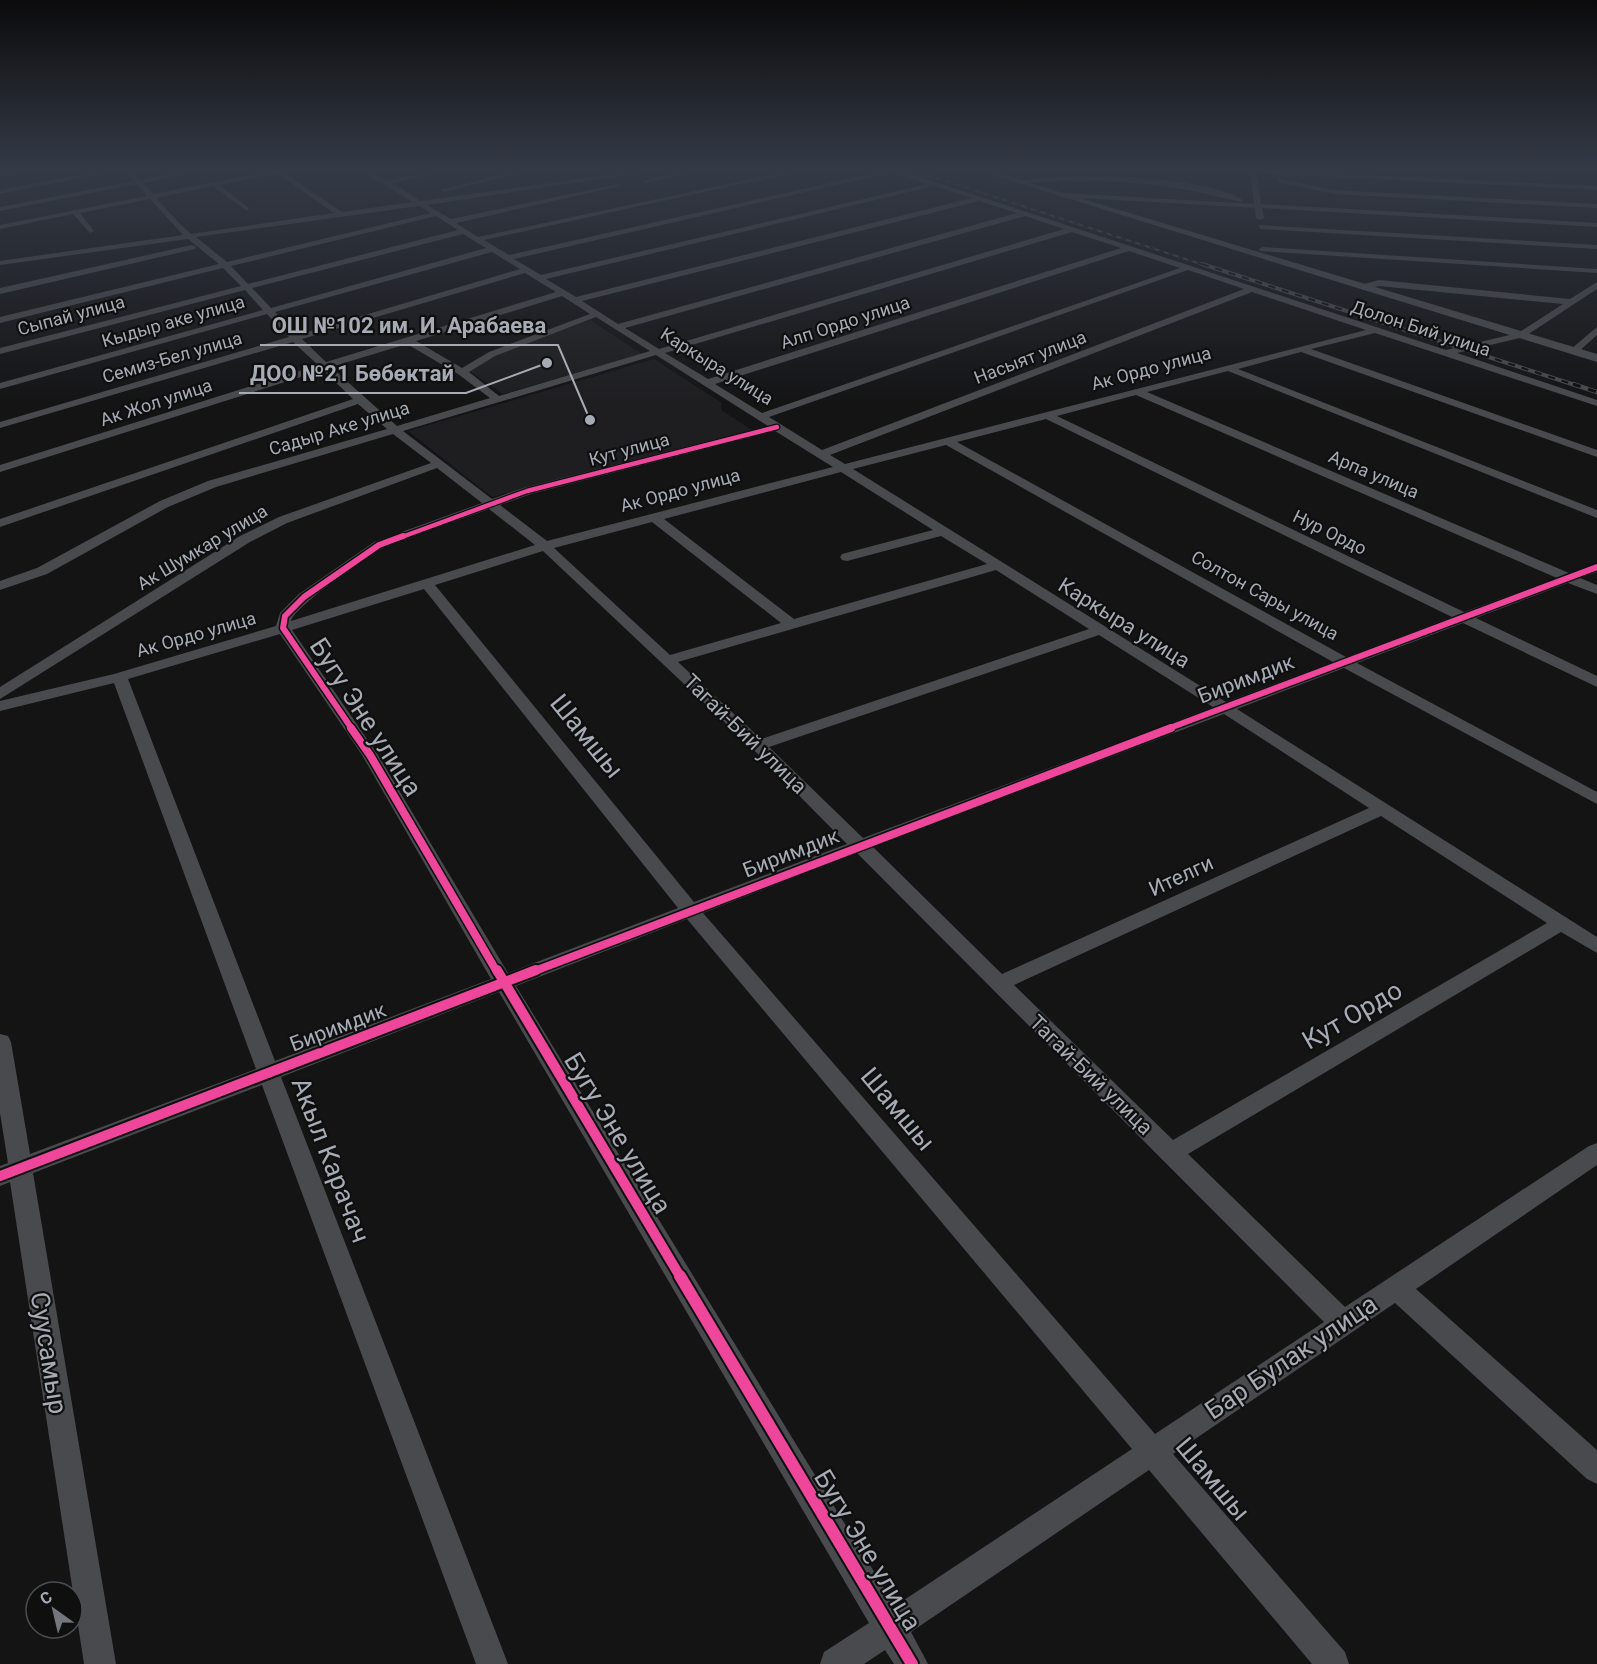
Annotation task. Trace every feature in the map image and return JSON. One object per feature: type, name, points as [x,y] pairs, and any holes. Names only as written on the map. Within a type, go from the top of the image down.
[{"type":"main road","points":[[1234,248],[1597,358]]},
{"type":"street","points":[[0,264],[135,248]]},
{"type":"street","points":[[0,291],[168,248]]},
{"type":"street","name":"Тагай-Бий улица","points":[[203,248],[225,264],[295,338],[360,400],[395,430],[545,546],[668,660],[758,745],[1342,1322]]},
{"type":"street","points":[[0,320],[293,248]]},
{"type":"street","name":"Сыпай улица","points":[[0,351],[398,248]]},
{"type":"street","points":[[508,258],[553,248]]},
{"type":"street","points":[[540,278],[668,248]]},
{"type":"street","points":[[575,300],[783,248]]},
{"type":"street","points":[[617,327],[902,248]]},
{"type":"street","name":"Садыр Аке улица","points":[[0,597],[42,571],[164,504],[212,484],[1011,248]]},
{"type":"street","name":"Долон Бий улица","points":[[1129,248],[1597,403]]},
{"type":"street","name":"Алп Ордо улица","points":[[707,383],[1129,248]]},
{"type":"street","points":[[1248,252],[1253,248]]},
{"type":"street","points":[[1342,248],[1494,264],[1597,271]]},
{"type":"street","name":"Каркыра улица","points":[[493,249],[1224,707],[1597,946]]},
{"type":"street","name":"Кыдыр аке улица","points":[[0,386],[493,249]]},
{"type":"street","points":[[1489,256],[1494,264]]},
{"type":"street","points":[[760,417],[1187,268]]},
{"type":"street","name":"Семиз-Бел улица","points":[[0,425],[526,270]]},
{"type":"street","points":[[1363,287],[1379,283],[1574,302]]},
{"type":"street","points":[[1446,353],[1521,335],[1597,285]]},
{"type":"street","name":"Насыят улица","points":[[820,455],[1252,289]]},
{"type":"street","name":"Ак Жол улица","points":[[0,469],[563,293]]},
{"type":"street","points":[[462,372],[492,354],[597,314]]},
{"type":"street","name":"Ак Ордо улица","points":[[0,706],[119,677],[545,546],[1375,330]]},
{"type":"street","points":[[1574,351],[1597,330]]},
{"type":"street","points":[[408,340],[462,372],[498,400]]},
{"type":"street","points":[[1301,349],[1597,454]]},
{"type":"street","points":[[1228,368],[1597,514]]},
{"type":"street","name":"Арпа улица","points":[[1137,392],[1597,590]]},
{"type":"street","points":[[0,523],[360,400]]},
{"type":"street","name":"Нур Ордо","points":[[1047,415],[1597,682]]},
{"type":"street","name":"Кут улица","points":[[283,628],[285,616],[304,597],[379,545],[527,491],[777,427]]},
{"type":"street","name":"Солтон Сары улица","points":[[947,441],[1344,662],[1597,799]]},
{"type":"street","name":"Ак Шумкар улица","points":[[0,694],[245,539],[284,520],[439,464]]},
{"type":"street","points":[[654,517],[792,625]]},
{"type":"street","points":[[846,557],[944,531]]},
{"type":"street","points":[[668,660],[998,565]]},
{"type":"street","name":"Биримдик","points":[[10,1173],[859,846],[1597,567]]},
{"type":"street","name":"Садыр Аке улица","points":[[0,586],[42,571]]},
{"type":"street","name":"Шамшы","points":[[427,584],[691,911],[1333,1664]]},
{"type":"street","name":"Бугу Эне улица","points":[[283,628],[370,755],[912,1664]]},
{"type":"street","points":[[758,745],[1099,630]]},
{"type":"street","name":"Акыл Карачач","points":[[119,677],[492,1664]]},
{"type":"street","name":"Ителги","points":[[998,984],[1383,808]]},
{"type":"street","name":"Кут Ордо","points":[[1170,1153],[1561,923]]},
{"type":"street","name":"Суусамыр","points":[[0,1042],[10,1173],[100,1664]]},
{"type":"street","name":"Бар Булак улица","points":[[836,1664],[1342,1322],[1594,1160]]},
{"type":"street","points":[[1395,1287],[1597,1469]]},
{"type":"shaded area","points":[[590,320],[642,354],[503,394],[470,371],[495,355]]},
{"type":"shaded area","points":[[654,359],[722,403],[721,410],[752,430],[492,497],[408,431]]},
{"type":"railway","points":[[1151,248],[1207,266]]},
{"type":"railway","points":[[1202,264],[1578,386]]},
{"type":"railway","points":[[1573,384],[1597,392]]},
{"type":"cycle path","points":[[777,427],[527,491],[379,545],[304,597],[285,616],[283,628],[370,755],[912,1664]]},
{"type":"cycle path","points":[[0,1176],[859,846],[1597,567]]},
{"type":"place","name":"ДОО №21 Бөбөктай","points":[[547,363]]},
{"type":"place","name":"ОШ №102 им. И. Арабаева","points":[[590,420]]}]
